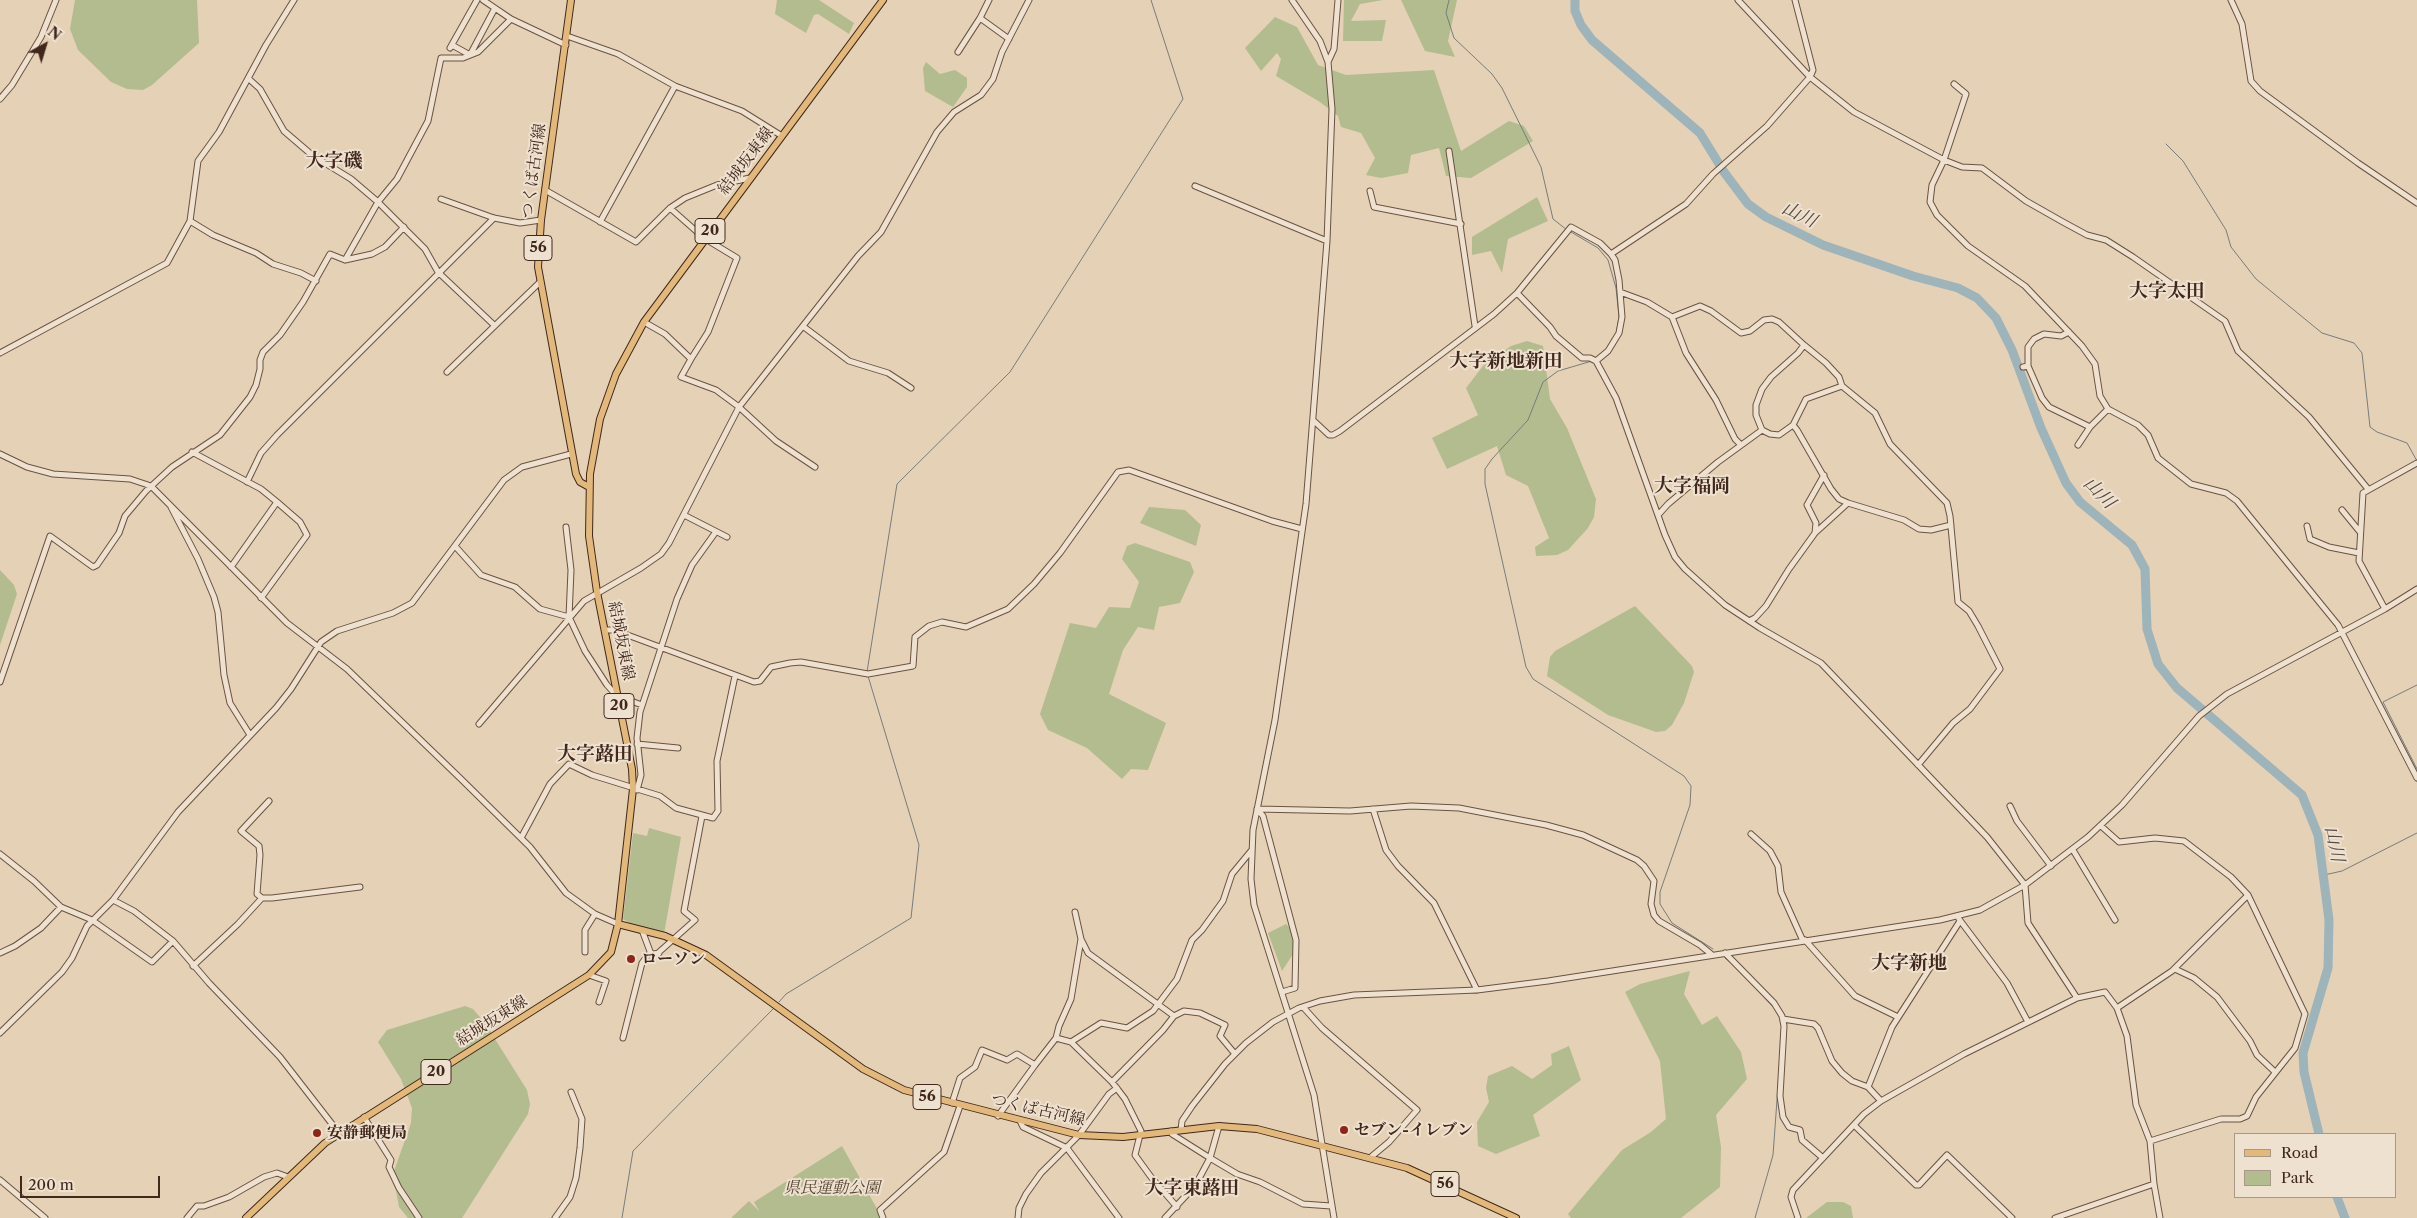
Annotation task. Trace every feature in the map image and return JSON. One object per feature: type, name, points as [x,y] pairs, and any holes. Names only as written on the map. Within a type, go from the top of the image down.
[{"type":"main road","name":"つくば古河線","points":[[571,0],[537,249],[539,283],[571,454],[577,478],[583,485],[589,487]]},
{"type":"main road","name":"結城坂東線","points":[[246,1218],[314,1152],[339,1133],[589,975],[611,952],[618,924],[635,790],[597,592],[589,536],[589,487],[595,441],[605,404],[623,359],[644,322],[704,238],[883,0]]},
{"type":"main road","name":"つくば古河線","points":[[618,924],[674,939],[690,946],[724,967],[863,1069],[904,1090],[998,1116],[1079,1135],[1141,1135],[1219,1126],[1257,1129],[1371,1157],[1428,1176],[1516,1218]]},
{"type":"street","points":[[0,99],[12,85],[41,37],[56,0]]},
{"type":"street","points":[[0,353],[167,263],[190,221],[198,161],[219,132],[283,15],[294,0]]},
{"type":"street","points":[[470,55],[451,46],[477,0]]},
{"type":"street","points":[[482,0],[511,19],[566,45]]},
{"type":"street","points":[[958,52],[980,18],[988,0]]},
{"type":"street","points":[[479,724],[569,616],[584,601],[641,568],[661,554],[684,515],[739,407],[853,263],[881,232],[937,132],[954,112],[981,95],[993,79],[1009,39],[1028,0]]},
{"type":"street","points":[[1292,0],[1320,41],[1328,62],[1332,109],[1327,241],[1314,421],[1302,529],[1277,711],[1257,808],[1251,851],[1254,905],[1290,1013],[1314,1095],[1324,1145],[1334,1218]]},
{"type":"street","points":[[1328,62],[1334,49],[1338,0]]},
{"type":"street","points":[[1738,0],[1810,77],[1854,112],[1944,160],[1962,167],[1982,168],[2026,201],[2055,218],[2087,235],[2106,240],[2225,321],[2238,351],[2309,417],[2368,489]]},
{"type":"street","points":[[1611,254],[1686,204],[1713,174],[1767,126],[1810,77],[1813,70],[1794,0]]},
{"type":"street","points":[[2231,0],[2242,24],[2248,68],[2251,81],[2255,86],[2358,163],[2417,203]]},
{"type":"street","points":[[470,55],[495,8]]},
{"type":"street","points":[[980,18],[1009,39]]},
{"type":"street","points":[[345,260],[378,202],[397,179],[428,121],[434,99],[440,59],[442,57],[458,58],[470,55],[484,48],[511,19]]},
{"type":"street","points":[[567,36],[618,54],[675,86],[742,111],[782,136]]},
{"type":"street","points":[[249,79],[260,88],[284,131],[312,155],[351,179],[378,202],[425,249],[438,272],[494,325]]},
{"type":"street","points":[[1954,84],[1966,94],[1944,160],[1932,185],[1930,202],[1937,215],[1968,246],[2024,286],[2082,346],[2095,364],[2100,396],[2108,409],[2138,425],[2148,436],[2158,458],[2192,484],[2226,493],[2237,502],[2342,632],[2417,778]]},
{"type":"street","points":[[600,222],[675,86]]},
{"type":"street","points":[[1449,151],[1475,326]]},
{"type":"street","points":[[545,190],[636,242],[670,208],[685,198],[717,185],[750,178]]},
{"type":"street","points":[[1195,186],[1327,241]]},
{"type":"street","points":[[1370,191],[1374,207],[1461,224]]},
{"type":"street","points":[[441,199],[494,218],[520,223],[541,220]]},
{"type":"street","points":[[670,208],[704,238],[737,258],[708,332],[681,377],[716,390],[739,407],[776,441],[815,467]]},
{"type":"street","points":[[247,482],[261,453],[276,435],[494,218]]},
{"type":"street","points":[[190,221],[228,242],[256,253],[273,264],[301,273],[316,281]]},
{"type":"street","points":[[0,682],[50,536],[93,567],[97,564],[119,533],[125,516],[151,486],[172,466],[220,435],[250,397],[256,385],[263,352],[280,335],[316,281],[330,254],[345,260],[372,254],[385,247],[404,227]]},
{"type":"street","points":[[1314,421],[1328,434],[1333,435],[1517,294],[1571,227],[1600,243],[1615,260],[1622,317],[1619,333],[1608,352],[1596,362]]},
{"type":"street","points":[[448,372],[539,283]]},
{"type":"street","points":[[1620,292],[1647,302],[1672,317],[1686,353],[1716,400],[1735,439],[1741,445]]},
{"type":"street","points":[[1517,294],[1550,327],[1556,336],[1582,358],[1590,358],[1596,362],[1616,398],[1659,514],[1664,535],[1675,557],[1706,590],[1749,621],[1821,663],[1987,837],[2026,885],[2028,923],[2077,998]]},
{"type":"street","points":[[1672,317],[1700,306],[1711,311],[1741,333],[1750,331],[1764,320],[1772,318],[1779,322],[1826,363],[1838,377],[1842,386],[1875,413],[1890,444],[1943,499],[1949,510],[1958,602],[1969,611],[2000,669],[1971,707],[1953,724],[1918,765]]},
{"type":"street","points":[[644,322],[676,343],[691,359]]},
{"type":"street","points":[[804,327],[849,360],[888,373],[911,388]]},
{"type":"street","points":[[2069,332],[2061,336],[2044,334],[2034,339],[2028,347],[2026,367],[2048,407],[2090,427]]},
{"type":"street","points":[[1762,430],[1756,415],[1756,406],[1762,389],[1771,377],[1798,353],[1804,345]]},
{"type":"street","points":[[1762,430],[1779,435],[1792,425],[1806,399],[1842,386]]},
{"type":"street","points":[[2078,445],[2090,427],[2108,409]]},
{"type":"street","points":[[1792,425],[1839,500],[1904,520],[1919,529],[1931,530],[1951,525]]},
{"type":"street","points":[[1659,514],[1668,504],[1762,430]]},
{"type":"street","points":[[192,452],[261,489],[300,522],[307,535],[261,598]]},
{"type":"street","points":[[0,454],[27,467],[53,474],[130,479],[151,486],[287,623],[347,669],[521,838],[566,893],[595,914],[618,924]]},
{"type":"street","points":[[0,1034],[62,972],[72,958],[87,926],[114,900],[178,812],[291,688],[318,646],[337,631],[393,613],[412,603],[504,480],[522,467],[571,454]]},
{"type":"street","points":[[2385,609],[2359,561],[2363,493],[2417,463]]},
{"type":"street","points":[[605,630],[614,630],[735,676],[760,681],[771,667],[801,662],[868,674],[913,666],[915,637],[929,626],[942,622],[966,627],[1008,610],[1034,584],[1060,553],[1118,472],[1129,470],[1272,521],[1302,529]]},
{"type":"street","points":[[1815,533],[1816,523],[1807,505],[1824,475]]},
{"type":"street","points":[[167,501],[198,559],[214,597],[218,612],[224,675],[230,703],[250,735]]},
{"type":"street","points":[[231,567],[278,502]]},
{"type":"street","points":[[1749,621],[1755,618],[1766,606],[1789,569],[1815,533],[1848,503]]},
{"type":"street","points":[[2342,510],[2360,532]]},
{"type":"street","points":[[684,515],[715,533],[727,537]]},
{"type":"street","points":[[2307,526],[2310,539],[2329,547],[2359,553]]},
{"type":"street","points":[[566,527],[571,570],[569,616],[595,669],[618,696],[642,705]]},
{"type":"street","points":[[635,790],[641,775],[638,744],[642,705],[677,599],[692,565],[715,533]]},
{"type":"street","points":[[455,546],[480,575],[515,587],[540,609],[569,616]]},
{"type":"street","points":[[1181,1130],[1182,1121],[1192,1106],[1235,1054],[1260,1031],[1303,1007],[1354,995],[1477,990],[1711,954],[1959,919],[1999,901],[2026,885],[2073,850],[2101,826],[2211,705],[2249,680],[2385,609],[2417,589]]},
{"type":"street","points":[[521,838],[550,784],[569,764],[592,776],[660,796],[676,808],[713,818],[718,810],[717,761],[735,676]]},
{"type":"street","points":[[638,744],[678,748]]},
{"type":"street","points":[[262,898],[257,894],[260,855],[258,846],[241,831],[269,801]]},
{"type":"street","points":[[1257,808],[1350,811],[1411,806],[1459,808],[1546,825],[1583,835],[1637,860],[1644,866],[1654,881],[1655,888],[1651,904],[1654,915],[1711,954]]},
{"type":"street","points":[[2010,806],[2017,821],[2051,866]]},
{"type":"street","points":[[1257,808],[1263,816],[1296,940],[1295,988],[1282,992]]},
{"type":"street","points":[[1373,809],[1386,850],[1398,866],[1434,903],[1477,990]]},
{"type":"street","points":[[623,1038],[642,963],[651,954],[661,953],[695,920],[685,912],[684,908],[702,816]]},
{"type":"street","points":[[2101,826],[2119,842],[2155,838],[2184,841],[2231,877],[2248,895],[2305,1014],[2296,1048],[2256,1097],[2247,1116],[2240,1119],[2221,1119],[2150,1141]]},
{"type":"street","points":[[1751,834],[1770,851],[1778,866],[1781,892],[1804,941],[1855,996],[1898,1018]]},
{"type":"street","points":[[2073,850],[2115,920]]},
{"type":"street","points":[[1071,1042],[1101,1023],[1106,1022],[1119,1028],[1127,1028],[1136,1024],[1159,1005],[1177,979],[1192,940],[1202,930],[1223,901],[1232,874],[1251,851]]},
{"type":"street","points":[[0,854],[34,881],[61,906],[92,920],[152,962],[173,941]]},
{"type":"street","points":[[193,966],[238,924],[262,898],[360,887]]},
{"type":"street","points":[[2117,1008],[2175,969],[2248,895]]},
{"type":"street","points":[[114,900],[134,911],[173,941],[193,966],[280,1057],[339,1133]]},
{"type":"street","points":[[0,953],[16,946],[41,928],[61,906]]},
{"type":"street","points":[[1075,912],[1081,939],[1088,953],[1174,1016]]},
{"type":"street","points":[[586,952],[585,930],[595,914]]},
{"type":"street","points":[[1868,1086],[1885,1039],[1959,919]]},
{"type":"street","points":[[1959,919],[2007,983],[2028,1022]]},
{"type":"street","points":[[642,930],[651,954]]},
{"type":"street","points":[[998,1116],[1056,1038],[1058,1026],[1071,999],[1081,939]]},
{"type":"street","points":[[1725,952],[1774,1002],[1783,1019],[1780,1096],[1783,1118],[1789,1127],[1800,1130],[1802,1140],[1823,1158]]},
{"type":"street","points":[[2175,969],[2194,978],[2217,997],[2250,1041],[2257,1055],[2275,1072]]},
{"type":"street","points":[[589,975],[606,981],[599,1002]]},
{"type":"street","points":[[1798,1218],[1792,1192],[1854,1125],[1881,1101],[2028,1022],[2077,998],[2105,992],[2117,1008],[2126,1036],[2136,1105],[2150,1141],[2154,1184],[2160,1218]]},
{"type":"street","points":[[1303,1007],[1322,1028],[1416,1110],[1389,1142],[1371,1157]]},
{"type":"street","points":[[1112,1082],[1163,1030],[1174,1016],[1184,1011],[1221,1021],[1225,1025],[1220,1036],[1235,1054]]},
{"type":"street","points":[[1783,1019],[1814,1024],[1818,1028],[1832,1061],[1842,1073],[1852,1081],[1868,1086],[1881,1101]]},
{"type":"street","points":[[1056,1038],[1071,1042],[1117,1088],[1141,1131],[1135,1155],[1151,1177],[1177,1206]]},
{"type":"street","points":[[952,1103],[960,1078],[974,1067],[982,1050],[1008,1060],[1017,1054],[1035,1066]]},
{"type":"street","points":[[1018,1218],[1026,1194],[1041,1173],[1079,1135],[1109,1094],[1117,1088]]},
{"type":"street","points":[[555,1218],[570,1197],[576,1178],[580,1148],[582,1119],[571,1092]]},
{"type":"street","points":[[883,1218],[880,1210],[944,1152],[960,1106]]},
{"type":"street","points":[[364,1117],[391,1160],[389,1167],[399,1188],[419,1218]]},
{"type":"street","points":[[1020,1121],[1023,1127],[1066,1148],[1119,1218]]},
{"type":"street","points":[[1854,1125],[1916,1185],[1919,1185],[1948,1155],[2012,1218]]},
{"type":"street","points":[[1165,1218],[1195,1186],[1210,1158],[1219,1126]]},
{"type":"street","points":[[1171,1131],[1172,1134],[1237,1174],[1260,1182],[1303,1204],[1331,1206]]},
{"type":"street","points":[[187,1218],[197,1206],[204,1206],[235,1194],[264,1177],[277,1174],[288,1177]]},
{"type":"street","points":[[0,1180],[45,1218]]},
{"type":"street","points":[[2055,1218],[2154,1184]]},
{"type":"street","points":[[32,1218],[38,1212]]},
{"type":"green space","points":[[75,0],[197,0],[199,43],[152,85],[143,90],[127,89],[111,82],[78,50],[70,29]]},
{"type":"green space","points":[[777,0],[819,0],[854,23],[849,34],[818,14],[814,15],[806,33],[775,14]]},
{"type":"green space","points":[[1344,0],[1383,0],[1360,4],[1351,21],[1386,20],[1382,41],[1343,41]]},
{"type":"green space","points":[[1401,0],[1457,0],[1448,41],[1455,57],[1425,51]]},
{"type":"green space","points":[[1275,17],[1297,27],[1318,65],[1346,75],[1434,70],[1461,151],[1509,121],[1524,126],[1533,141],[1471,178],[1446,176],[1439,148],[1411,155],[1408,173],[1381,178],[1366,175],[1375,158],[1361,133],[1341,127],[1338,116],[1320,102],[1276,76],[1281,59],[1277,53],[1261,71],[1245,48]]},
{"type":"green space","points":[[926,62],[940,74],[955,70],[967,78],[967,87],[953,107],[925,91],[923,68]]},
{"type":"green space","points":[[1537,197],[1548,221],[1508,239],[1502,273],[1491,251],[1472,255],[1472,237]]},
{"type":"green space","points":[[1527,341],[1543,346],[1550,399],[1567,428],[1596,499],[1594,517],[1588,528],[1568,550],[1557,555],[1536,556],[1535,547],[1549,538],[1528,486],[1506,475],[1497,446],[1447,469],[1432,438],[1478,415],[1466,388],[1483,366],[1511,346]]},
{"type":"green space","points":[[1149,507],[1185,510],[1201,525],[1196,546],[1140,523]]},
{"type":"green space","points":[[1135,543],[1190,562],[1194,572],[1180,603],[1159,607],[1154,630],[1138,627],[1123,650],[1109,694],[1166,723],[1148,770],[1131,769],[1122,779],[1087,748],[1048,730],[1040,714],[1070,623],[1096,628],[1109,607],[1130,608],[1139,582],[1122,559],[1127,546]]},
{"type":"green space","points":[[0,570],[14,585],[17,594],[0,645]]},
{"type":"green space","points":[[1635,606],[1692,666],[1694,672],[1684,703],[1672,725],[1665,731],[1656,732],[1608,715],[1547,676],[1550,657],[1555,651]]},
{"type":"green space","points":[[649,828],[681,837],[664,934],[633,925],[623,919],[633,833],[647,836]]},
{"type":"green space","points":[[1286,924],[1292,930],[1295,951],[1282,971],[1268,933]]},
{"type":"green space","points":[[1690,971],[1684,994],[1702,1025],[1717,1016],[1741,1052],[1747,1079],[1716,1115],[1721,1147],[1720,1187],[1681,1218],[1571,1218],[1568,1214],[1622,1150],[1651,1132],[1666,1119],[1660,1061],[1625,992],[1640,984]]},
{"type":"green space","points":[[465,1006],[473,1009],[485,1023],[527,1090],[530,1104],[528,1114],[462,1218],[408,1218],[399,1207],[393,1174],[411,1123],[412,1108],[401,1079],[378,1042],[387,1030]]},
{"type":"green space","points":[[1569,1046],[1581,1080],[1533,1115],[1540,1136],[1496,1154],[1478,1146],[1477,1122],[1489,1102],[1486,1088],[1488,1076],[1512,1066],[1532,1079],[1552,1065],[1551,1054]]},
{"type":"green space","name":"県民運動公園","points":[[842,1146],[881,1216],[879,1218],[731,1218],[749,1201],[759,1211],[754,1202]]},
{"type":"green space","points":[[1827,1202],[1843,1202],[1851,1206],[1853,1218],[1806,1218]]},
{"type":"waterway","points":[[867,672],[897,484],[1010,372],[1183,99],[1151,0]]},
{"type":"waterway","points":[[1449,0],[1446,13],[1454,38],[1492,74],[1502,88],[1541,167],[1553,219],[1567,230]]},
{"type":"waterway","name":"山川","points":[[1575,0],[1575,11],[1581,25],[1592,40],[1700,133],[1724,172],[1748,204],[1766,217],[1823,245],[1913,276],[1958,288],[1977,298],[1996,318],[2012,350],[2041,428],[2066,483],[2080,502],[2132,545],[2145,569],[2147,629],[2158,664],[2177,688],[2302,795],[2318,835],[2329,920],[2328,968],[2303,1053],[2304,1072],[2319,1133]]},
{"type":"waterway","points":[[2166,144],[2183,161],[2226,230],[2231,247],[2256,279],[2322,333],[2354,343],[2362,353],[2370,427],[2377,432],[2407,443],[2417,461]]},
{"type":"waterway","points":[[1571,232],[1598,248],[1608,260],[1616,288],[1619,317],[1616,335]]},
{"type":"waterway","points":[[1592,361],[1558,371],[1543,382],[1528,420],[1485,469],[1485,484],[1526,667],[1533,679],[1684,776],[1691,786],[1690,805],[1660,892],[1660,904],[1672,923],[1713,949]]},
{"type":"waterway","points":[[779,1002],[786,994],[911,918],[919,845],[868,676]]},
{"type":"waterway","points":[[2417,685],[2383,702],[2417,769]]},
{"type":"waterway","points":[[2324,875],[2342,871],[2417,833]]},
{"type":"waterway","points":[[1725,958],[1730,962]]},
{"type":"waterway","points":[[1737,968],[1775,1009],[1781,1020]]},
{"type":"waterway","points":[[622,1218],[633,1151],[773,1009]]},
{"type":"waterway","points":[[1755,1218],[1773,1155],[1780,1059]]},
{"type":"waterway","name":"山川","points":[[2337,1198],[2345,1218]]},
{"type":"place","name":"ローソン","points":[[631,959]]},
{"type":"place","name":"セブン-イレブン","points":[[1344,1130]]},
{"type":"place","name":"安静郵便局","points":[[317,1133]]},
{"type":"district","name":"大字磯","points":[[334,162]]},
{"type":"district","name":"大字太田","points":[[2167,292]]},
{"type":"district","name":"大字新地新田","points":[[1506,362]]},
{"type":"district","name":"大字福岡","points":[[1692,487]]},
{"type":"district","name":"大字蕗田","points":[[595,755]]},
{"type":"district","name":"大字新地","points":[[1909,964]]},
{"type":"district","name":"大字東蕗田","points":[[1192,1189]]}]
